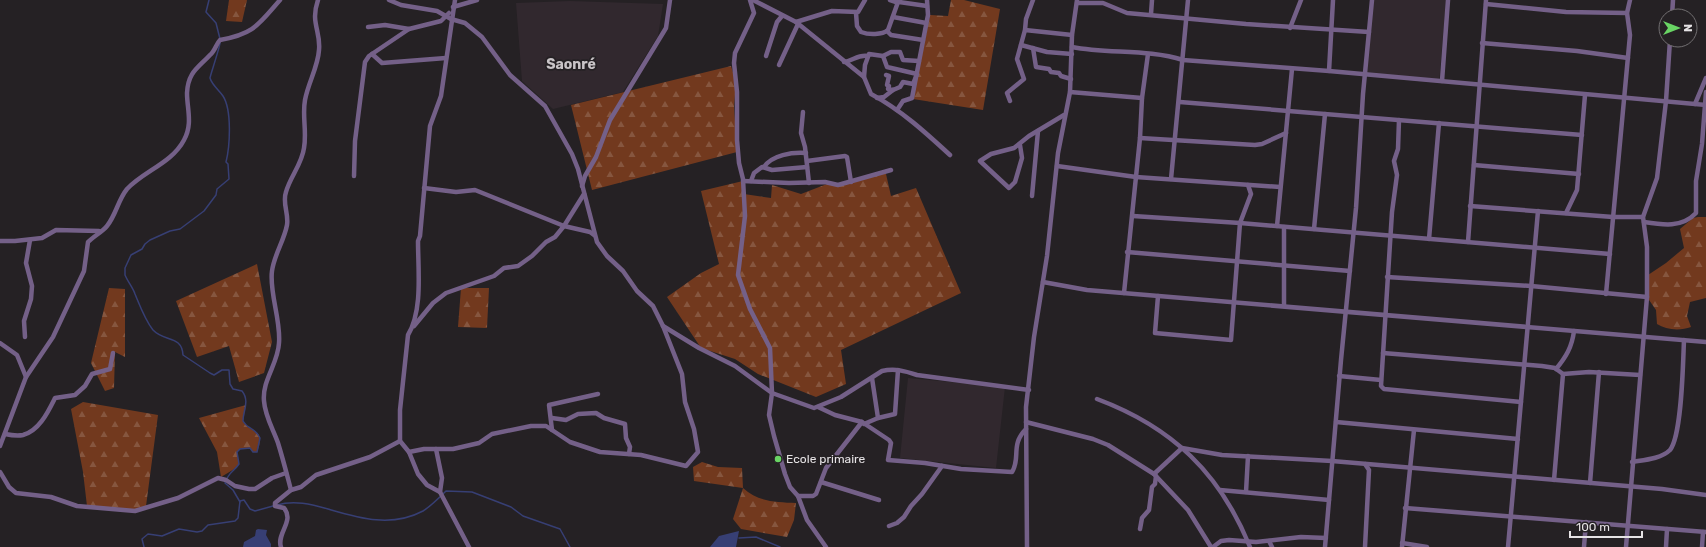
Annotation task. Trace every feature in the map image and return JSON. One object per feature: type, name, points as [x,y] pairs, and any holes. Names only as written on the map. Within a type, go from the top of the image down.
[{"type":"street","points":[[1,442],[26,377],[53,337],[84,271],[88,242],[106,227],[117,210],[125,191],[136,180],[177,150],[184,142],[188,133],[190,116],[187,92],[196,68],[210,55],[218,42],[243,35],[251,30],[280,0]]},
{"type":"street","points":[[291,490],[264,401],[264,388],[275,361],[279,342],[271,272],[287,224],[288,213],[284,201],[286,192],[302,157],[304,148],[306,129],[304,113],[305,101],[320,48],[315,26],[315,13],[318,0]]},
{"type":"street","points":[[389,0],[401,5],[437,11],[465,23],[482,37],[510,75],[545,106],[572,154],[578,169],[582,188],[591,214],[594,235],[607,256],[624,271],[637,291],[653,306],[663,326],[682,374],[685,402],[694,429],[698,452],[686,466],[653,457],[600,452],[570,442],[546,426],[531,426],[492,434],[479,443],[453,449],[417,450],[409,452]]},
{"type":"street","points":[[414,326],[419,285],[418,241],[420,236],[430,126],[441,96],[449,17],[455,0]]},
{"type":"street","points":[[454,6],[477,0]]},
{"type":"street","points":[[582,188],[585,176],[596,157],[610,120],[666,28],[670,0]]},
{"type":"street","points":[[751,0],[797,23],[843,62],[864,77]]},
{"type":"street","points":[[751,0],[754,13],[738,47],[734,63],[737,92],[738,158],[743,181],[745,216],[738,275],[750,310],[770,348],[772,393],[769,415],[790,487],[798,496],[807,520],[826,547]]},
{"type":"street","points":[[779,65],[797,23],[832,11],[856,13],[860,10],[865,0]]},
{"type":"street","points":[[890,0],[927,6]]},
{"type":"street","points":[[897,110],[903,101],[912,98],[926,23],[927,0]]},
{"type":"street","points":[[1010,101],[1006,94],[1024,79],[1017,63],[1025,30],[1026,19],[1033,0]]},
{"type":"street","points":[[1151,14],[1152,0]]},
{"type":"street","points":[[1171,179],[1188,18],[1188,0]]},
{"type":"street","points":[[1290,28],[1301,0]]},
{"type":"street","points":[[1329,71],[1333,0]]},
{"type":"street","points":[[1326,547],[1332,461],[1350,271],[1361,116],[1372,0]]},
{"type":"street","points":[[1442,81],[1448,0]]},
{"type":"street","points":[[1606,294],[1630,35],[1627,13],[1630,0]]},
{"type":"street","points":[[887,31],[899,2]]},
{"type":"street","points":[[1026,547],[1026,407],[1064,115],[1070,92],[1072,35],[1077,2],[1099,2],[1127,13],[1151,14],[1290,28],[1369,32]]},
{"type":"street","points":[[1468,242],[1478,84],[1486,2],[1566,12],[1627,13]]},
{"type":"street","points":[[856,13],[857,26],[861,32],[870,34],[887,31]]},
{"type":"street","points":[[766,56],[777,22],[782,16]]},
{"type":"street","points":[[354,176],[355,141],[359,99],[365,62],[372,54],[409,29],[440,21],[449,17]]},
{"type":"street","points":[[892,17],[926,23]]},
{"type":"street","points":[[368,28],[385,25],[409,29]]},
{"type":"street","points":[[1025,30],[1072,35]]},
{"type":"street","points":[[887,31],[891,35],[923,40]]},
{"type":"street","points":[[1482,43],[1577,51],[1628,58]]},
{"type":"street","points":[[1021,45],[1072,54]]},
{"type":"street","points":[[1072,47],[1106,52],[1174,57],[1183,60],[1366,74],[1705,105]]},
{"type":"street","points":[[1033,48],[1036,67],[1049,69],[1051,72],[1059,73],[1061,76],[1070,79]]},
{"type":"street","points":[[1626,547],[1647,298],[1647,247],[1644,220],[1656,178],[1666,101],[1669,48]]},
{"type":"street","points":[[843,62],[854,60],[860,56],[884,56],[891,52],[900,52],[903,60],[919,62]]},
{"type":"street","points":[[372,54],[382,62],[446,58]]},
{"type":"street","points":[[1124,294],[1127,252],[1133,216],[1132,201],[1140,138],[1142,98],[1148,54]]},
{"type":"street","points":[[868,56],[864,77],[868,92],[897,110],[928,134],[950,155]]},
{"type":"street","points":[[884,56],[887,67],[917,74]]},
{"type":"street","points":[[1277,226],[1292,69]]},
{"type":"street","points":[[877,98],[884,97],[900,87],[902,82],[913,84],[917,74]]},
{"type":"street","points":[[886,75],[889,76],[887,85],[889,86],[888,89],[893,90]]},
{"type":"street","points":[[1695,104],[1706,78]]},
{"type":"street","points":[[1070,92],[1142,98]]},
{"type":"street","points":[[1470,206],[1644,220],[1665,225],[1684,222],[1696,213],[1696,182],[1704,144],[1706,92]]},
{"type":"street","points":[[1566,213],[1576,194],[1585,94]]},
{"type":"street","points":[[1180,102],[1582,135]]},
{"type":"street","points":[[803,112],[801,133],[806,152],[808,183]]},
{"type":"street","points":[[1314,230],[1325,114]]},
{"type":"street","points":[[1020,145],[1022,158],[1015,182],[1009,188],[980,161],[986,156],[1020,145],[1038,131],[1064,115]]},
{"type":"street","points":[[1399,120],[1398,149],[1394,161],[1397,175],[1390,236],[1381,386],[1384,389],[1521,402]]},
{"type":"street","points":[[1429,239],[1439,124]]},
{"type":"street","points":[[1032,196],[1038,131]]},
{"type":"street","points":[[1140,138],[1259,145],[1286,133]]},
{"type":"street","points":[[751,182],[758,170],[764,167],[767,162],[785,155],[806,152]]},
{"type":"street","points":[[807,161],[845,156],[847,157],[851,182]]},
{"type":"street","points":[[1474,165],[1579,174]]},
{"type":"street","points":[[1057,166],[1136,177],[1280,187]]},
{"type":"street","points":[[764,167],[772,170],[807,167]]},
{"type":"street","points":[[743,181],[808,183],[825,182],[838,185],[892,170]]},
{"type":"street","points":[[1158,296],[1155,333],[1231,340],[1240,223],[1251,194],[1248,185]]},
{"type":"street","points":[[424,188],[456,192],[475,190],[564,226],[590,232],[594,235]]},
{"type":"street","points":[[469,547],[440,492],[427,485],[418,474],[409,452],[400,441],[400,410],[408,335],[433,303],[446,293],[494,276],[504,268],[518,266],[532,256],[546,242],[555,237],[564,226],[584,194]]},
{"type":"street","points":[[1508,547],[1512,516],[1538,211]]},
{"type":"street","points":[[1133,216],[1240,223],[1610,254]]},
{"type":"street","points":[[1284,227],[1284,306]]},
{"type":"street","points":[[0,241],[42,238],[56,230],[101,231]]},
{"type":"street","points":[[25,338],[24,321],[31,300],[32,286],[26,264],[30,240]]},
{"type":"street","points":[[1127,252],[1284,264],[1350,271]]},
{"type":"street","points":[[1388,277],[1531,286],[1647,298]]},
{"type":"street","points":[[1043,282],[1087,290],[1124,294],[1386,314],[1528,328],[1706,342]]},
{"type":"street","points":[[663,326],[700,348],[736,366],[772,393],[788,400],[814,408],[841,397],[882,371],[898,370],[917,375],[1029,390]]},
{"type":"street","points":[[1556,369],[1569,352],[1574,331]]},
{"type":"street","points":[[1632,462],[1655,458],[1668,451],[1673,445],[1678,419],[1684,340]]},
{"type":"street","points":[[0,343],[17,355],[26,377]]},
{"type":"street","points":[[4,434],[22,435],[34,430],[55,398],[75,395],[85,386],[92,374],[110,369],[113,353]]},
{"type":"street","points":[[1383,353],[1524,364],[1556,369],[1563,374],[1599,372],[1640,375]]},
{"type":"street","points":[[798,496],[813,496],[819,490],[826,468],[863,423],[895,414],[898,370]]},
{"type":"street","points":[[1590,483],[1599,372]]},
{"type":"street","points":[[1554,480],[1563,374]]},
{"type":"street","points":[[1340,376],[1381,380]]},
{"type":"street","points":[[872,378],[878,418]]},
{"type":"street","points":[[552,430],[552,418],[549,405],[598,394]]},
{"type":"street","points":[[1097,399],[1136,417],[1167,436],[1182,448],[1205,470],[1230,504],[1249,544]]},
{"type":"street","points":[[818,407],[829,413],[863,423],[890,442],[888,460],[961,469],[1012,472],[1017,442],[1019,436],[1026,429]]},
{"type":"street","points":[[552,418],[566,420],[578,414],[596,413],[608,419],[620,421],[626,424],[626,438],[630,447],[629,454]]},
{"type":"street","points":[[1026,422],[1108,445],[1155,475],[1188,510],[1212,547],[1221,541],[1236,540],[1249,544],[1296,537],[1326,538]]},
{"type":"street","points":[[1336,422],[1518,440]]},
{"type":"street","points":[[1414,430],[1402,545],[1427,547]]},
{"type":"street","points":[[282,547],[280,538],[285,530],[288,514],[284,508],[276,507],[275,504],[291,490],[301,487],[316,475],[370,457],[400,441]]},
{"type":"street","points":[[1182,448],[1216,455],[1332,461],[1590,483],[1706,495]]},
{"type":"street","points":[[1140,529],[1142,518],[1149,510],[1152,487],[1155,484],[1155,475],[1182,448]]},
{"type":"street","points":[[436,449],[442,478],[440,492]]},
{"type":"street","points":[[1246,492],[1248,456]]},
{"type":"street","points":[[1365,464],[1369,470],[1365,547]]},
{"type":"street","points":[[889,526],[897,523],[904,517],[942,466]]},
{"type":"street","points":[[0,472],[16,493],[54,498],[69,504],[82,506],[135,511],[178,498],[218,478],[226,480],[241,488],[255,489],[272,478],[286,473]]},
{"type":"street","points":[[821,482],[879,500]]},
{"type":"street","points":[[1220,490],[1329,500]]},
{"type":"street","points":[[1405,508],[1705,532],[1702,547]]},
{"type":"street","points":[[1584,547],[1586,522]]},
{"type":"street","points":[[1666,547],[1667,529]]},
{"type":"street","points":[[1269,541],[1272,547]]},
{"type":"shaded area","points":[[1370,0],[1446,0],[1439,83],[1364,76]]},
{"type":"shaded area","points":[[570,1],[663,4],[658,36],[623,92],[553,109],[522,81],[516,3]]},
{"type":"shaded area","points":[[908,378],[1005,387],[996,468],[900,458]]},
{"type":"green space","points":[[229,0],[247,0],[242,22],[226,21]]},
{"type":"green space","points":[[951,0],[964,0],[1000,9],[983,110],[913,99],[930,15],[948,16]]},
{"type":"green space","points":[[731,66],[736,82],[734,107],[737,152],[592,190],[571,105]]},
{"type":"green space","points":[[883,172],[886,174],[891,196],[916,188],[961,293],[841,350],[846,384],[816,397],[758,374],[735,359],[701,348],[667,297],[701,273],[719,264],[701,191],[743,181],[744,194],[771,198],[772,185],[801,194],[827,184],[839,184]]},
{"type":"green space","points":[[1706,217],[1706,298],[1690,302],[1687,316],[1691,327],[1678,329],[1665,328],[1657,324],[1656,310],[1647,297],[1648,275],[1666,263],[1684,248],[1680,229],[1693,218]]},
{"type":"green space","points":[[257,264],[272,342],[264,373],[239,382],[229,346],[197,357],[176,301]]},
{"type":"green space","points":[[109,288],[125,289],[125,357],[115,352],[114,388],[105,391],[91,363]]},
{"type":"green space","points":[[461,288],[489,288],[487,328],[458,327]]},
{"type":"green space","points":[[83,402],[158,415],[146,506],[139,510],[87,506],[83,472],[71,409]]},
{"type":"green space","points":[[246,405],[243,421],[259,435],[260,444],[257,452],[253,452],[250,448],[240,449],[237,452],[239,464],[236,468],[221,477],[217,452],[199,418]]},
{"type":"green space","points":[[702,462],[718,467],[742,468],[743,488],[694,481],[693,467]]},
{"type":"green space","points":[[743,488],[761,499],[774,502],[796,503],[794,520],[787,537],[741,529],[733,519]]},
{"type":"water","points":[[256,530],[267,530],[266,535],[271,547],[243,547],[244,542],[255,536]]},
{"type":"water","points":[[739,531],[736,547],[710,547],[719,536]]},
{"type":"waterway","points":[[209,0],[206,12],[216,23],[220,39]]},
{"type":"waterway","points":[[220,43],[210,78],[223,96],[228,110],[229,138],[226,162],[228,164],[229,179],[217,189],[216,195],[204,211],[180,229],[170,231],[150,240],[142,249],[131,255],[125,268],[125,275],[145,317],[153,330],[157,334],[176,341],[182,349],[183,355],[210,373],[214,375],[222,370],[229,370],[230,384],[233,389],[242,391],[246,398],[243,421],[247,426],[256,432],[260,438],[257,452],[253,452],[250,448],[240,449],[237,452],[239,464],[230,474],[225,483],[233,490],[240,502]]},
{"type":"waterway","points":[[277,505],[302,503],[351,516],[375,520],[387,520],[399,519],[423,511],[446,491],[472,492],[511,507],[523,516],[560,529],[570,547]]},
{"type":"waterway","points":[[144,547],[142,539],[148,534],[162,536],[179,529],[197,532],[202,531],[208,525],[235,521],[238,518],[240,501],[244,500],[250,509],[255,511],[273,506]]},
{"type":"waterway","points":[[739,538],[756,537],[780,547]]},
{"type":"place","name":"Ecole primaire","points":[[778,459]]},
{"type":"district","name":"Saonré","points":[[571,64]]}]
